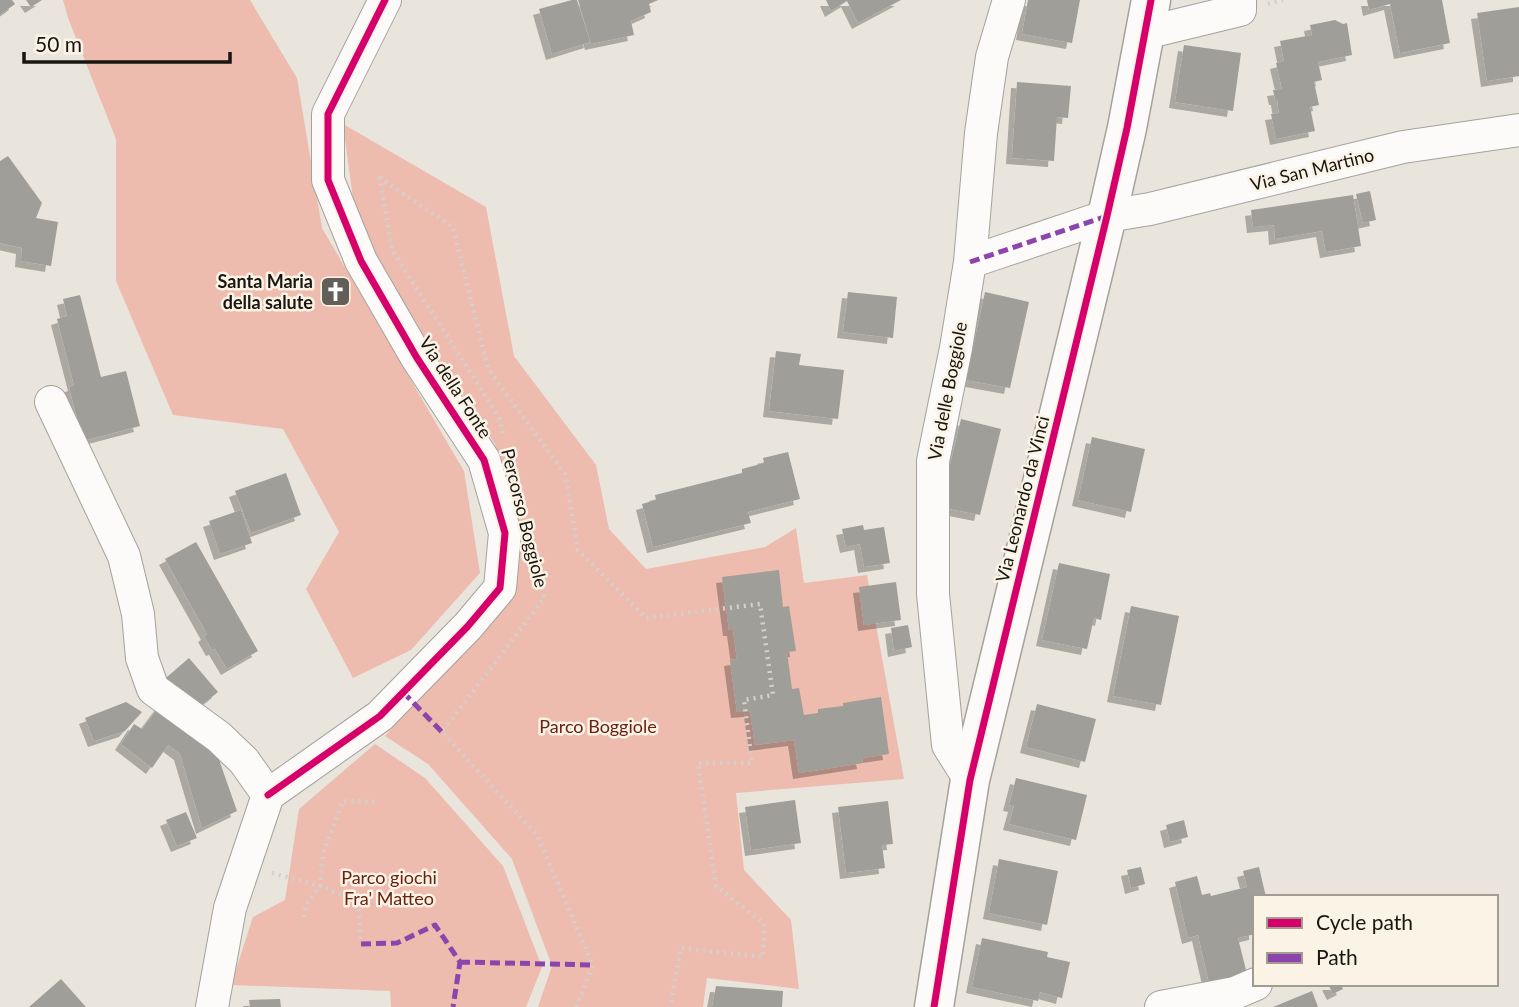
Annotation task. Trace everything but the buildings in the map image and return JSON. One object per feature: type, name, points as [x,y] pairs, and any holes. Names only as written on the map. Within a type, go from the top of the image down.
[{"type":"street","name":"Via della Fonte","points":[[268,795],[380,716],[468,626],[500,588],[505,533],[484,460],[417,358],[361,261],[328,180],[328,114],[385,0]]},
{"type":"street","name":"Via delle Boggiole","points":[[970,780],[948,745],[933,594],[933,461],[970,262],[981,133],[992,57],[1009,0]]},
{"type":"street","name":"Via Leonardo da Vinci","points":[[934,1007],[970,780],[1107,216],[1148,16],[1240,10],[1240,0]]},
{"type":"street","name":"Via San Martino","points":[[970,262],[1107,216],[1150,209],[1403,148],[1519,130]]},
{"type":"street","points":[[51,401],[124,556],[138,614],[142,658],[153,689],[219,737],[244,761],[268,795],[230,908],[212,1007]]},
{"type":"street","points":[[1161,1007],[1236,993],[1253,985]]},
{"type":"path","points":[[304,918],[306,905],[320,886],[323,853],[343,802],[378,802]]},
{"type":"path","points":[[244,866],[320,886],[358,902],[361,944]]},
{"type":"green space","points":[[63,0],[250,0],[297,78],[322,228],[464,471],[480,573],[411,650],[353,678],[306,589],[339,532],[283,429],[173,415],[116,281],[116,139]]},
{"type":"green space","name":"Parco Boggiole","points":[[343,124],[486,207],[514,356],[596,465],[609,529],[646,569],[765,547],[796,528],[804,583],[867,575],[904,779],[736,793],[744,870],[791,920],[799,989],[707,978],[703,1007],[538,1007],[552,966],[512,859],[428,764],[385,736],[516,586],[517,523],[495,444],[378,267],[353,199]]},
{"type":"green space","name":"Parco giochi Fra' Matteo","points":[[375,744],[425,778],[503,866],[542,967],[526,1007],[391,1007],[390,991],[231,985],[253,917],[285,900],[299,809]]},
{"type":"marked path","points":[[970,262],[1107,216]]},
{"type":"marked path","points":[[403,692],[442,732]]},
{"type":"marked path","points":[[361,944],[397,943],[435,925],[460,962],[453,1007]]},
{"type":"marked path","points":[[460,962],[593,965]]},
{"type":"cycle path","name":"Percorso Boggiole","points":[[268,795],[380,716],[468,626],[500,588],[505,533],[484,460],[417,358],[361,261],[328,180],[328,114],[385,0]]},
{"type":"cycle path","points":[[934,1007],[970,780],[1107,216],[1151,0]]},
{"type":"place","name":"Santa Maria della salute","points":[[336,291]]}]
